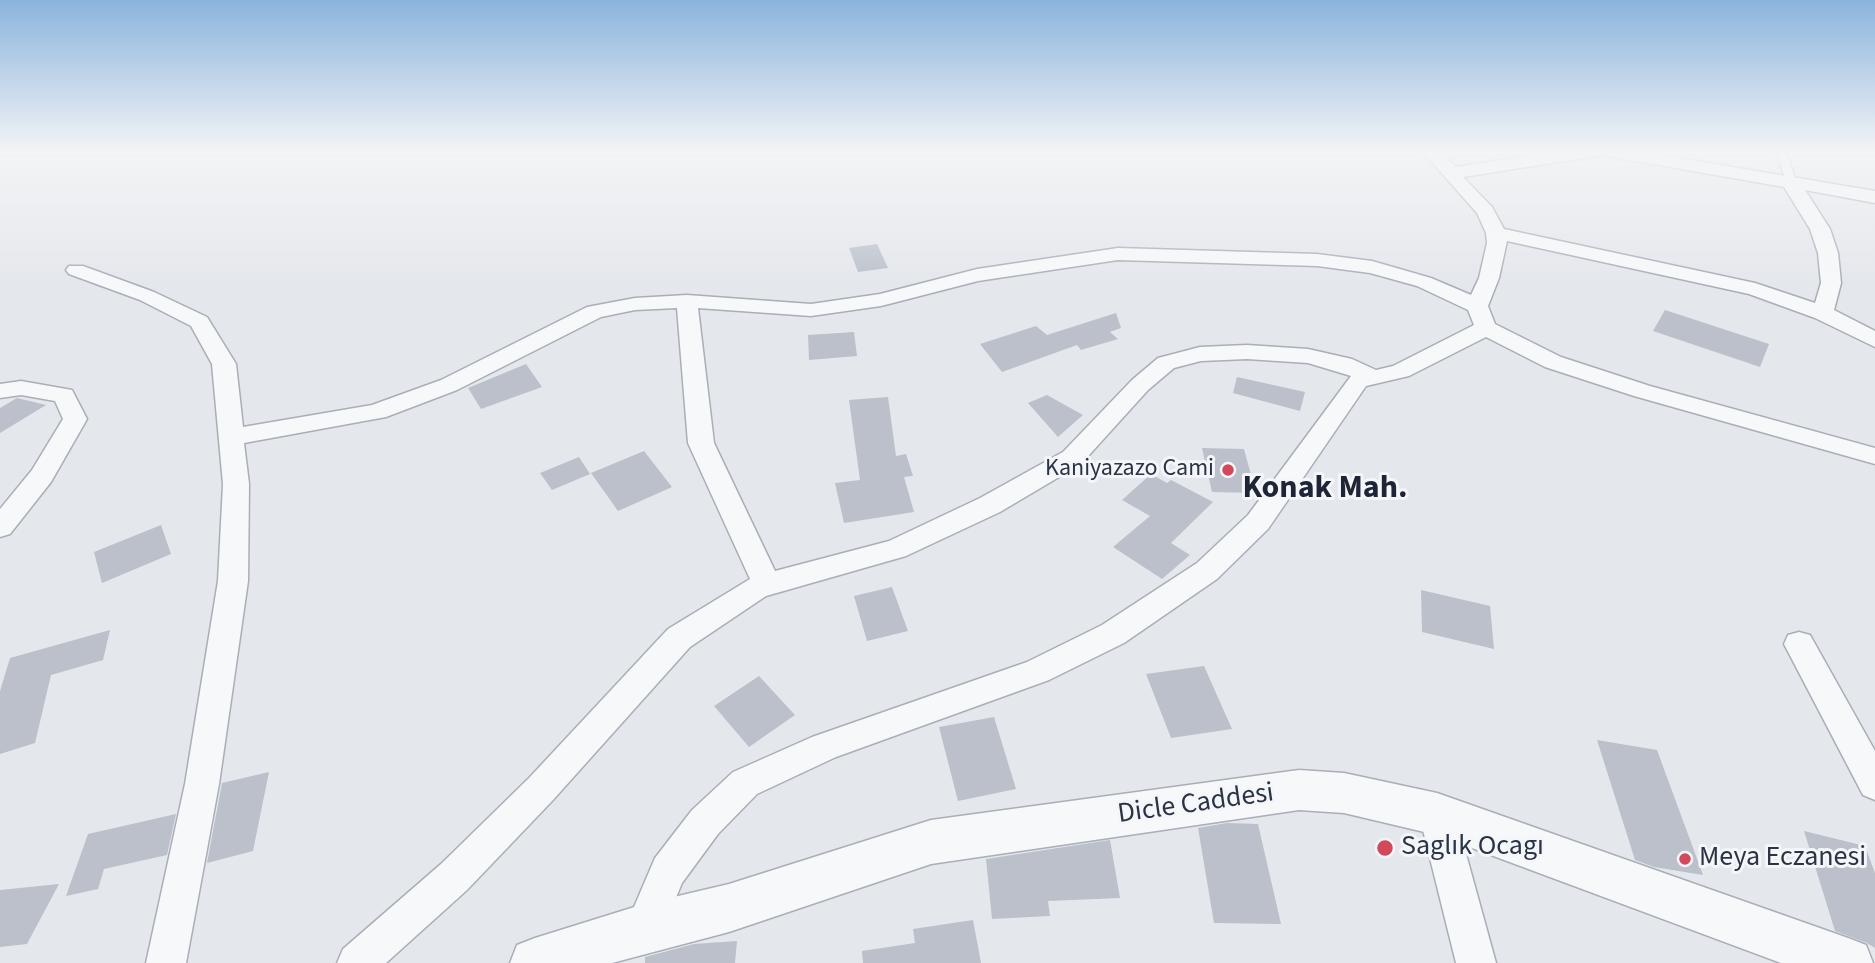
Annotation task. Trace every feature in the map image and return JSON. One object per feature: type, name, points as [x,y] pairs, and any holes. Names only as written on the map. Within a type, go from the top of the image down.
[{"type":"street","points":[[644,928],[668,871],[705,822],[745,783],[824,747],[1038,671],[1113,634],[1207,571],[1258,522],[1357,381],[1401,371],[1481,317],[1497,243],[1496,233],[1485,211],[1472,196]]},
{"type":"street","points":[[1799,196],[1819,229],[1828,253],[1831,283],[1823,313]]},
{"type":"street","points":[[1496,233],[1741,286],[1823,313],[1875,340]]},
{"type":"street","points":[[231,437],[377,412],[449,386],[595,312],[635,304],[687,301],[811,310],[881,300],[977,275],[1118,254],[1317,260],[1372,267],[1424,282],[1553,362],[1642,391],[1875,456]]},
{"type":"street","points":[[76,270],[147,296],[199,322],[224,364],[236,484],[233,581],[202,783],[166,963]]},
{"type":"street","points":[[687,301],[701,443],[767,584]]},
{"type":"street","points":[[357,963],[454,877],[541,789],[679,638],[756,588],[805,572],[896,549],[990,505],[1072,458],[1140,385],[1166,363],[1200,354],[1247,352],[1308,356],[1344,363],[1373,377]]},
{"type":"street","points":[[0,391],[21,388],[65,395],[75,419],[42,476],[0,527]]},
{"type":"street","points":[[1799,644],[1875,784]]},
{"type":"street","name":"Dicle Caddesi","points":[[535,963],[644,928],[729,908],[931,842],[1299,790],[1344,793],[1437,814],[1848,963]]},
{"type":"street","points":[[1437,814],[1476,963]]},
{"type":"building","points":[[877,244],[888,268],[858,272],[849,248]]},
{"type":"building","points":[[1665,310],[1769,344],[1760,367],[1653,331]]},
{"type":"building","points":[[1116,313],[1121,328],[1110,332],[1118,339],[1081,350],[1077,345],[1002,372],[980,344],[1036,326],[1047,335]]},
{"type":"building","points":[[854,332],[857,356],[809,360],[808,335]]},
{"type":"building","points":[[526,364],[542,387],[481,409],[468,388]]},
{"type":"building","points":[[1237,377],[1305,392],[1300,411],[1233,393]]},
{"type":"building","points":[[1047,395],[1083,415],[1058,437],[1028,403]]},
{"type":"building","points":[[888,397],[896,456],[906,454],[913,476],[904,477],[914,512],[844,523],[835,483],[860,480],[849,400]]},
{"type":"building","points":[[17,398],[46,405],[0,433],[0,408]]},
{"type":"building","name":"Kaniyazazo Cami","points":[[1202,448],[1244,449],[1256,493],[1212,492]]},
{"type":"building","points":[[644,451],[672,487],[618,511],[591,473]]},
{"type":"building","points":[[579,457],[590,474],[552,490],[540,473]]},
{"type":"building","points":[[1151,474],[1167,483],[1171,480],[1213,502],[1171,543],[1190,555],[1162,579],[1113,547],[1150,516],[1122,500]]},
{"type":"building","points":[[161,525],[171,554],[102,583],[94,552]]},
{"type":"building","points":[[892,587],[908,631],[867,641],[854,596]]},
{"type":"building","points":[[1421,590],[1490,606],[1494,649],[1422,632]]},
{"type":"building","points":[[110,630],[103,660],[51,675],[35,743],[0,754],[0,691],[10,658]]},
{"type":"building","points":[[1204,666],[1232,729],[1171,738],[1146,674]]},
{"type":"building","points":[[759,676],[795,715],[749,747],[714,706]]},
{"type":"building","points":[[994,717],[1016,789],[958,801],[939,727]]},
{"type":"building","points":[[1597,740],[1657,750],[1703,875],[1654,867],[1635,860]]},
{"type":"building","points":[[269,772],[253,851],[207,863],[222,783]]},
{"type":"building","points":[[176,814],[167,855],[104,869],[98,889],[66,896],[88,834]]},
{"type":"building","points":[[1227,823],[1258,824],[1281,924],[1214,923],[1198,828]]},
{"type":"building","points":[[1804,831],[1865,846],[1875,873],[1875,948],[1835,931]]},
{"type":"building","points":[[1110,840],[1120,898],[1048,901],[1050,916],[992,919],[986,859]]},
{"type":"building","points":[[59,884],[27,944],[0,947],[0,890]]},
{"type":"building","points":[[973,920],[981,963],[863,963],[862,951],[915,943],[913,929]]},
{"type":"building","points":[[737,941],[735,963],[645,963],[645,957],[694,944]]},
{"type":"place","name":"Kaniyazazo Cami","points":[[1228,470]]},
{"type":"place","name":"Saglık Ocagı","points":[[1385,848]]},
{"type":"place","name":"Meya Eczanesi","points":[[1685,859]]},
{"type":"district","name":"Konak Mah.","points":[[1325,490]]}]
